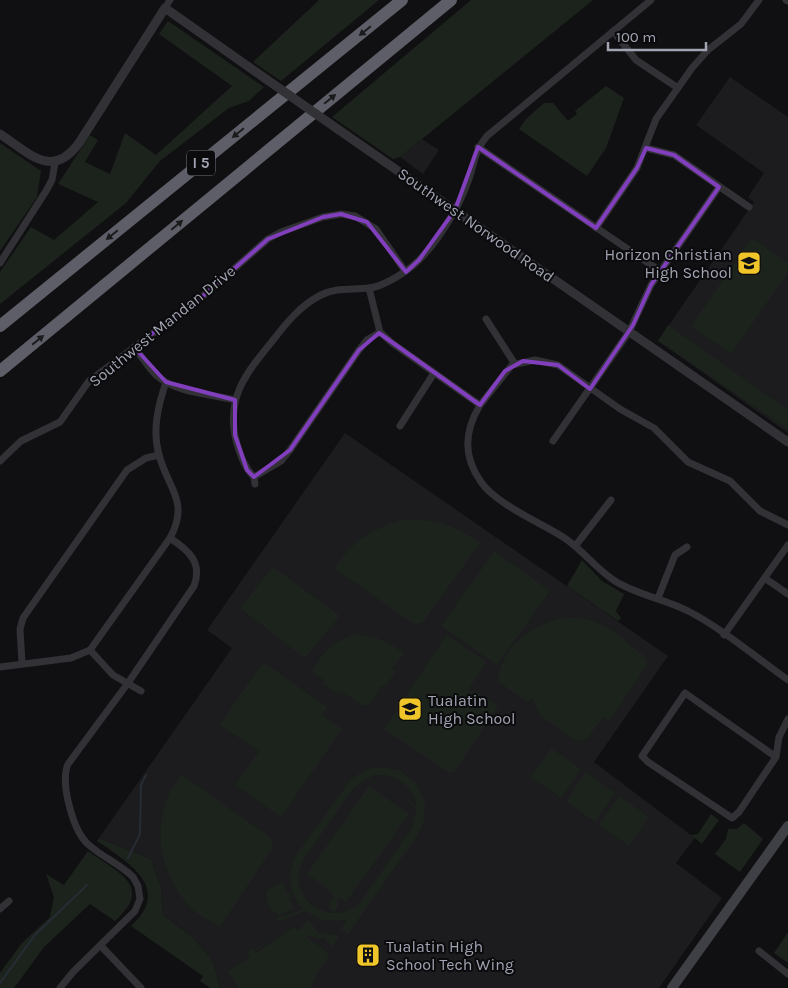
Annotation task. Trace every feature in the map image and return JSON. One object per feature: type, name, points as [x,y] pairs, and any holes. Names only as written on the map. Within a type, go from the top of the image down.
[{"type":"highway","name":"I 5","points":[[0,326],[402,0]]},
{"type":"highway","name":"I 5","points":[[0,371],[451,0]]},
{"type":"main road","points":[[672,988],[788,826]]},
{"type":"street","points":[[380,332],[368,340],[359,350],[281,461],[255,481],[247,470],[235,435],[235,400],[247,371],[288,321],[307,304],[337,290],[369,288],[395,278],[419,260],[455,210],[468,183],[478,147],[492,130],[651,0]]},
{"type":"street","points":[[596,228],[637,168],[656,119],[678,88],[700,58],[741,24],[759,0]]},
{"type":"street","points":[[0,134],[40,160],[55,163],[68,157],[79,143],[168,4]]},
{"type":"street","name":"Southwest Norwood Road","points":[[168,4],[266,79],[788,442]]},
{"type":"street","points":[[613,31],[636,60],[678,88]]},
{"type":"street","points":[[478,147],[660,271]]},
{"type":"street","points":[[646,148],[674,155],[749,207]]},
{"type":"street","points":[[0,263],[46,191],[52,180],[55,163]]},
{"type":"street","points":[[553,441],[629,332],[646,294],[660,271],[720,187]]},
{"type":"street","name":"Southwest Mandan Drive","points":[[0,461],[21,441],[60,422],[89,381],[203,296],[268,240],[281,232],[323,217],[341,214],[355,216],[376,229],[405,271]]},
{"type":"street","points":[[369,288],[380,332],[392,343],[480,405]]},
{"type":"street","points":[[486,319],[514,364]]},
{"type":"street","points":[[134,346],[155,374],[177,388],[235,400]]},
{"type":"street","points":[[788,525],[760,511],[730,481],[688,462],[654,428],[620,409],[558,366],[546,361],[522,361],[514,364],[505,372],[480,405],[470,424],[467,443],[470,461],[482,484],[533,521],[576,545],[614,580],[690,612],[788,680]]},
{"type":"street","points":[[400,426],[434,373]]},
{"type":"street","points":[[0,667],[72,658],[90,650],[170,538],[177,525],[179,504],[159,455],[156,427],[166,382]]},
{"type":"street","points":[[22,664],[20,629],[23,618],[127,470],[146,458],[159,455]]},
{"type":"street","points":[[576,545],[611,500]]},
{"type":"street","points":[[60,988],[135,912],[140,899],[138,886],[127,871],[88,844],[84,839],[71,812],[65,775],[68,764],[128,684],[196,581],[197,570],[192,555],[170,538]]},
{"type":"street","points":[[724,635],[788,546]]},
{"type":"street","points":[[658,598],[675,555],[688,547]]},
{"type":"street","points":[[766,579],[788,594]]},
{"type":"street","points":[[90,650],[113,675],[141,691]]},
{"type":"street","points":[[776,757],[685,693],[642,756],[648,762],[732,818],[739,812],[776,757],[779,737],[788,719]]},
{"type":"street","points":[[0,909],[9,901]]},
{"type":"street","points":[[101,946],[141,988]]},
{"type":"street","points":[[758,951],[788,974]]},
{"type":"highlighted area","points":[[478,147],[596,228],[637,168],[646,148],[674,155],[719,187],[651,285],[633,325],[590,389],[558,365],[523,361],[505,371],[480,405],[379,333],[359,350],[290,450],[254,477],[247,470],[235,435],[235,400],[166,382],[134,347],[203,296],[268,239],[323,217],[341,214],[367,222],[406,272],[419,260],[455,210]]},
{"type":"shaded area","points":[[319,0],[379,0],[281,81],[253,62]]},
{"type":"shaded area","points":[[471,0],[593,0],[400,157],[393,159],[332,117]]},
{"type":"shaded area","points":[[168,21],[264,87],[249,101],[229,108],[160,161],[126,203],[0,304],[0,272],[31,227],[54,240],[98,202],[58,184],[90,135],[98,140],[85,162],[110,174],[125,133],[156,155],[232,86],[159,34]]},
{"type":"shaded area","name":"Horizon Christian High School","points":[[730,77],[788,117],[788,433],[658,341],[754,202],[748,197],[764,173],[696,125]]},
{"type":"shaded area","points":[[606,86],[624,98],[606,148],[587,176],[519,129],[526,119],[544,103],[553,103],[568,121],[577,114],[575,111]]},
{"type":"shaded area","points":[[422,139],[439,150],[423,174],[400,157]]},
{"type":"shaded area","points":[[0,143],[41,171],[37,197],[0,251]]},
{"type":"shaded area","points":[[752,238],[788,263],[788,272],[731,354],[691,326]]},
{"type":"shaded area","points":[[668,325],[788,410],[788,429],[658,341]]},
{"type":"shaded area","name":"Tualatin High School","points":[[345,433],[668,656],[594,762],[695,838],[676,863],[722,898],[659,988],[220,988],[214,964],[209,956],[191,936],[163,915],[161,888],[151,859],[99,838],[232,648],[207,630]]},
{"type":"shaded area","points":[[400,520],[424,520],[443,524],[460,531],[480,543],[422,623],[414,624],[334,568],[348,550],[362,538]]},
{"type":"shaded area","points":[[494,551],[550,591],[497,665],[441,626]]},
{"type":"shaded area","points":[[582,560],[602,581],[624,594],[616,611],[621,618],[618,621],[567,586]]},
{"type":"shaded area","points":[[273,567],[340,616],[305,658],[240,608]]},
{"type":"shaded area","points":[[563,618],[576,618],[599,623],[617,634],[645,657],[647,664],[609,721],[603,717],[587,739],[576,741],[541,716],[532,698],[528,702],[498,682],[504,659],[511,648],[540,626]]},
{"type":"shaded area","points":[[352,635],[379,639],[404,653],[392,669],[395,672],[385,687],[382,685],[369,705],[363,706],[341,691],[338,694],[323,684],[325,681],[312,672],[328,649]]},
{"type":"shaded area","points":[[447,635],[486,662],[468,690],[479,693],[498,706],[454,772],[450,773],[384,729]]},
{"type":"shaded area","points":[[266,664],[327,707],[322,715],[342,729],[281,817],[235,785],[259,751],[219,725],[261,665]]},
{"type":"shaded area","points":[[551,748],[581,769],[561,798],[531,777]]},
{"type":"shaded area","points":[[381,767],[399,770],[417,784],[425,801],[424,820],[419,833],[348,934],[341,929],[347,920],[325,921],[305,911],[279,922],[277,917],[303,910],[292,890],[290,876],[297,854],[351,779],[367,769]],"holes":[[[383,775],[397,779],[413,793],[417,807],[381,784],[417,809],[412,828],[359,904],[347,911],[334,913],[322,911],[312,905],[304,896],[299,884],[299,872],[304,858],[353,789],[367,778],[408,806],[369,778]]]},
{"type":"shaded area","points":[[586,772],[615,793],[595,822],[566,801]]},
{"type":"shaded area","points":[[181,774],[271,838],[273,847],[220,927],[194,911],[182,897],[168,872],[164,858],[161,844],[162,816],[167,798]]},
{"type":"shaded area","points":[[369,786],[409,814],[346,902],[339,897],[336,902],[339,903],[335,912],[330,910],[329,901],[333,901],[332,892],[307,874]]},
{"type":"shaded area","points":[[619,796],[649,817],[629,846],[599,825]]},
{"type":"shaded area","points":[[711,814],[719,820],[702,844],[691,835],[698,834]]},
{"type":"shaded area","points":[[744,823],[763,839],[740,872],[715,854],[726,839],[728,829],[737,829]]},
{"type":"shaded area","points":[[99,838],[151,859],[161,888],[163,915],[191,936],[209,956],[214,964],[220,988],[210,988],[200,981],[203,976],[131,926],[143,912],[148,899],[147,888],[141,877],[132,867],[97,841]]},
{"type":"shaded area","points":[[88,851],[120,873],[127,881],[132,889],[132,898],[127,909],[115,921],[90,904],[44,947],[14,988],[0,988],[0,973],[22,943],[50,917],[54,897],[46,874],[64,885]]},
{"type":"shaded area","points":[[282,882],[287,893],[290,892],[292,897],[289,898],[294,909],[279,915],[270,908],[267,901],[267,890]]},
{"type":"shaded area","points":[[308,919],[320,935],[322,932],[339,936],[332,947],[323,937],[321,939],[304,935],[330,954],[314,979],[311,988],[239,988],[228,972],[250,957],[247,953],[252,948],[254,950],[288,926],[255,951],[256,953],[294,927],[299,931]]},
{"type":"shaded area","points":[[788,932],[788,963],[774,953]]},
{"type":"waterway","points":[[128,858],[140,834],[141,785],[146,775]]},
{"type":"waterway","points":[[0,983],[35,935],[87,885]]},
{"type":"place","name":"Horizon Christian High School","points":[[749,263]]},
{"type":"place","name":"Tualatin High School","points":[[410,709]]},
{"type":"place","name":"Tualatin High School Tech Wing","points":[[368,955]]}]
